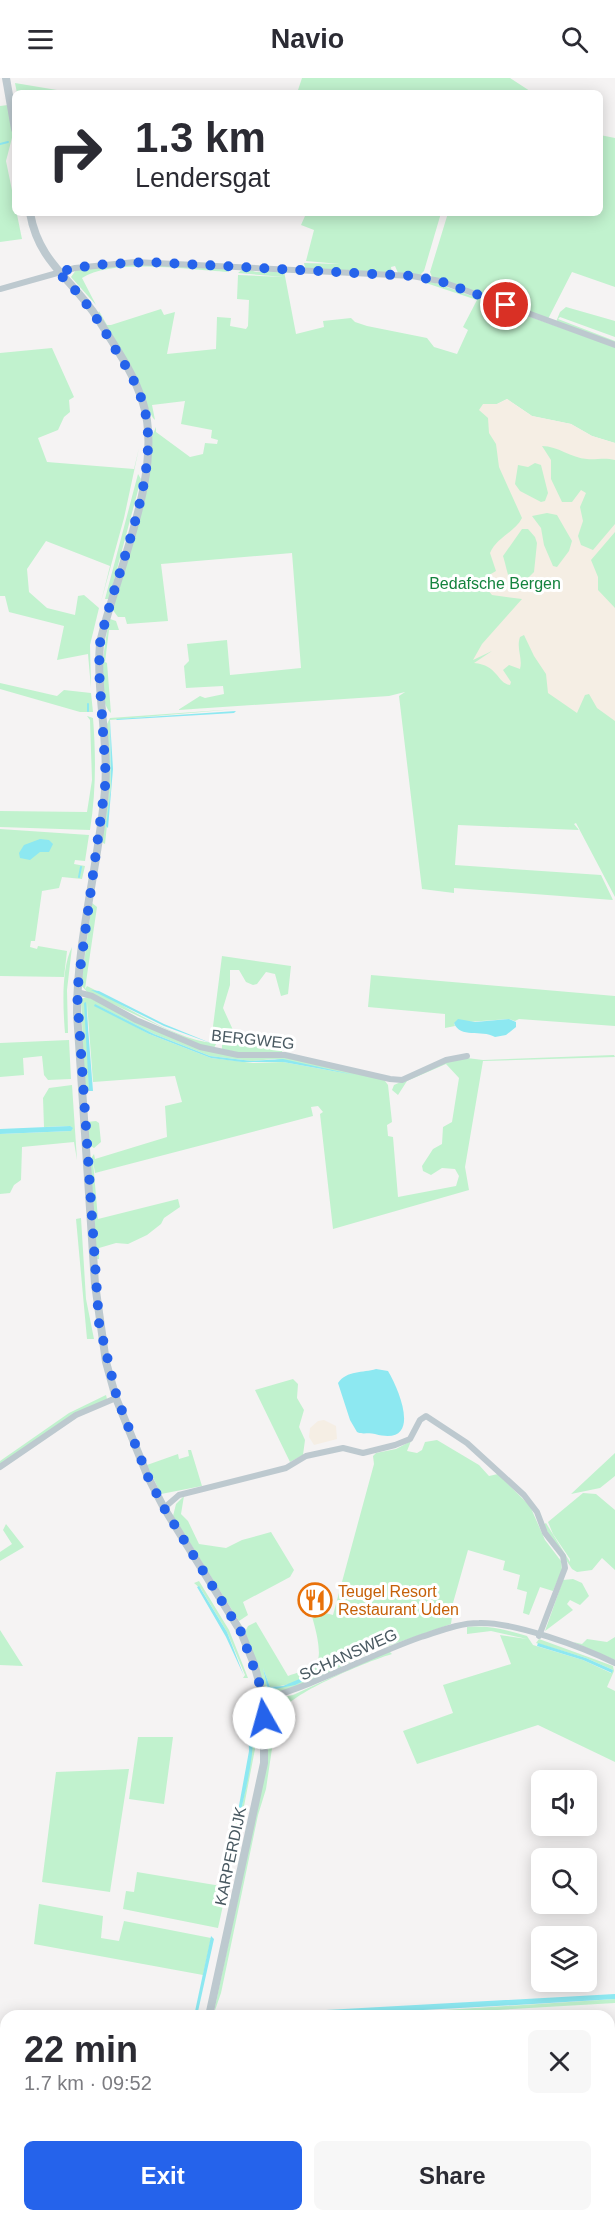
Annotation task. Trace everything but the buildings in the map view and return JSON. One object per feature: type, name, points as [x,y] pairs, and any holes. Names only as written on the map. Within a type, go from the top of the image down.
[{"type":"street","points":[[6,78],[12,112]]},
{"type":"street","name":"KARPERDIJK","points":[[31,216],[39,241],[57,272],[73,286],[89,306],[128,371],[144,404],[149,436],[143,480],[100,643],[99,669],[106,779],[77,992],[95,1284],[99,1323],[117,1398],[148,1477],[164,1508],[241,1632],[254,1664],[264,1699],[264,1763],[210,2010]]},
{"type":"street","points":[[0,289],[57,272],[93,265],[147,262],[412,276],[440,281],[615,345]]},
{"type":"street","name":"BERGWEG","points":[[77,992],[92,996],[191,1043],[223,1052],[285,1055],[396,1080],[446,1060],[467,1056]]},
{"type":"street","points":[[0,1467],[76,1415],[117,1398]]},
{"type":"street","points":[[164,1508],[179,1495],[286,1468],[306,1456],[343,1448],[363,1453],[396,1445],[410,1439],[420,1420],[426,1416],[467,1443],[497,1468],[531,1503],[545,1533],[565,1561],[563,1576],[538,1636]]},
{"type":"street","name":"SCHANSWEG","points":[[264,1699],[298,1690],[363,1658],[451,1627],[493,1624],[538,1636],[615,1663]]},
{"type":"green space","points":[[302,78],[510,78],[528,90],[298,90]]},
{"type":"green space","points":[[15,83],[57,90],[16,90]]},
{"type":"green space","points":[[8,105],[12,128],[6,161],[12,190],[12,216],[17,216],[22,239],[0,242],[0,106]]},
{"type":"green space","points":[[603,136],[615,138],[615,287],[572,272],[548,319],[432,277],[430,272],[447,216],[603,216]]},
{"type":"green space","points":[[305,216],[440,216],[424,271],[420,275],[398,273],[395,266],[391,267],[392,273],[305,268],[304,263],[340,264],[306,261],[314,230],[301,225]]},
{"type":"green space","points":[[130,264],[226,268],[228,272],[132,267],[95,272],[82,278],[96,305],[71,277],[76,270]]},
{"type":"green space","name":"Bedafsche Bergen","points":[[244,268],[256,272],[284,271],[296,334],[324,327],[323,321],[351,318],[367,326],[427,338],[434,347],[457,354],[468,330],[463,327],[477,300],[423,282],[424,279],[615,347],[615,443],[592,436],[571,424],[532,416],[507,399],[497,404],[490,404],[542,439],[615,457],[615,897],[576,823],[574,824],[579,830],[458,825],[455,865],[601,875],[613,900],[454,888],[454,893],[422,889],[399,696],[405,692],[389,696],[178,710],[200,696],[205,698],[224,694],[223,686],[186,688],[184,666],[189,661],[187,644],[227,640],[230,675],[301,668],[292,553],[161,564],[168,621],[127,624],[125,617],[118,617],[112,609],[151,456],[152,436],[156,427],[156,432],[190,457],[203,454],[205,443],[217,444],[218,440],[211,438],[212,430],[181,424],[185,401],[152,405],[155,420],[153,418],[98,314],[99,311],[107,325],[161,309],[164,315],[175,312],[167,354],[216,349],[217,317],[231,318],[230,326],[246,329],[248,326],[249,300],[237,299],[238,275],[284,277],[238,273]]},
{"type":"green space","points":[[566,307],[615,321],[615,337],[560,317],[558,319],[615,341],[615,343],[556,322],[560,312]]},
{"type":"green space","points":[[52,348],[74,397],[69,400],[70,412],[64,417],[58,430],[38,438],[47,462],[134,469],[139,448],[124,518],[101,602],[110,566],[46,541],[27,569],[29,592],[47,608],[75,615],[78,596],[84,595],[99,608],[90,645],[91,688],[88,654],[57,660],[64,626],[9,612],[5,596],[0,596],[0,353]]},
{"type":"green space","points":[[138,474],[141,479],[109,599],[105,599]]},
{"type":"green space","points":[[110,619],[116,621],[119,630],[109,630],[105,662],[107,663],[111,713],[103,696],[102,682]]},
{"type":"green space","points":[[0,683],[57,696],[64,690],[91,693],[93,712],[80,712],[0,689]]},
{"type":"green space","points":[[236,709],[110,720],[111,787],[105,844],[101,842],[107,724],[110,718]]},
{"type":"green space","points":[[87,716],[93,718],[95,746],[90,830],[0,827],[0,811],[87,812],[92,780],[90,720]]},
{"type":"green space","points":[[0,829],[89,835],[85,861],[75,860],[74,864],[85,866],[82,879],[62,877],[59,888],[42,891],[35,941],[31,941],[30,947],[37,949],[38,946],[67,951],[64,977],[0,976]]},
{"type":"green space","points":[[92,903],[97,907],[85,989],[87,986],[181,1035],[213,1043],[211,1042],[222,956],[291,966],[288,994],[281,996],[275,974],[266,972],[257,984],[253,985],[246,982],[239,970],[230,970],[230,985],[223,1008],[233,1030],[283,1040],[282,1053],[245,1054],[222,1049],[222,1044],[217,1042],[214,1048],[200,1045],[87,992],[81,985]]},
{"type":"green space","points":[[72,947],[67,990],[68,1033],[65,1033],[64,977]]},
{"type":"green space","points":[[371,975],[615,996],[615,1026],[509,1019],[454,1023],[455,1026],[445,1028],[445,1014],[368,1007]]},
{"type":"green space","points":[[87,997],[213,1052],[277,1055],[382,1077],[388,1085],[392,1122],[387,1125],[388,1136],[393,1137],[398,1197],[456,1186],[459,1176],[455,1169],[442,1168],[431,1175],[423,1171],[422,1166],[433,1149],[442,1144],[443,1127],[452,1122],[459,1078],[446,1064],[407,1081],[398,1095],[392,1090],[394,1085],[445,1062],[467,1058],[483,1060],[614,1055],[615,1057],[483,1061],[465,1167],[469,1190],[333,1229],[320,1114],[323,1112],[318,1106],[311,1107],[313,1116],[95,1173],[93,1161],[98,1219],[178,1199],[180,1207],[164,1218],[161,1224],[147,1235],[128,1244],[116,1243],[99,1248],[99,1259],[97,1259],[90,1160],[94,1154],[95,1159],[167,1137],[165,1106],[182,1102],[175,1076],[93,1082],[87,1003],[89,1091],[85,1091],[81,999]],"holes":[[[94,1004],[154,1034],[210,1056],[252,1061],[275,1059],[355,1075],[283,1062],[253,1063],[211,1058],[149,1034]]]},
{"type":"green space","points":[[69,1040],[71,1079],[48,1080],[44,1075],[42,1056],[23,1058],[24,1075],[0,1077],[0,1043]]},
{"type":"green space","points":[[72,1085],[77,1160],[74,1142],[22,1147],[21,1180],[14,1185],[10,1193],[0,1194],[0,1134],[71,1131],[70,1126],[44,1127],[43,1098],[49,1088]]},
{"type":"green space","points":[[87,1122],[99,1123],[101,1142],[94,1148],[89,1145]]},
{"type":"green space","points":[[81,1218],[86,1299],[94,1339],[87,1339],[76,1219]]},
{"type":"green space","points":[[293,1379],[298,1384],[297,1398],[304,1410],[299,1427],[305,1440],[303,1455],[290,1462],[255,1390]]},
{"type":"green space","points":[[106,1395],[107,1399],[0,1465],[0,1461],[69,1413]]},
{"type":"green space","points":[[437,1440],[479,1465],[489,1476],[498,1474],[530,1506],[545,1540],[561,1561],[562,1570],[553,1591],[540,1587],[529,1615],[523,1613],[527,1592],[517,1589],[520,1575],[503,1570],[505,1561],[468,1550],[449,1617],[452,1617],[451,1624],[371,1652],[301,1686],[274,1693],[268,1691],[263,1685],[245,1632],[248,1626],[256,1622],[288,1676],[315,1665],[318,1661],[319,1646],[310,1609],[333,1615],[374,1464],[373,1456],[376,1453],[396,1449],[411,1441],[407,1451],[417,1453],[422,1450],[425,1442]],"holes":[[[395,1637],[395,1640],[328,1670],[290,1685],[275,1688],[267,1687],[263,1668],[270,1687],[284,1685],[300,1681]]]},
{"type":"green space","points":[[188,1450],[191,1450],[202,1486],[161,1494],[147,1465],[178,1454],[179,1459],[189,1456]]},
{"type":"green space","points":[[615,1453],[615,1476],[600,1488],[571,1494]]},
{"type":"green space","points":[[583,1493],[596,1494],[615,1510],[615,1570],[602,1558],[592,1570],[577,1572],[572,1569],[543,1525],[546,1523],[570,1562],[548,1522]]},
{"type":"green space","points":[[184,1496],[181,1514],[188,1521],[199,1544],[226,1548],[242,1540],[271,1532],[294,1570],[290,1577],[243,1602],[248,1615],[239,1621],[173,1516],[176,1504]]},
{"type":"green space","points":[[6,1524],[24,1547],[0,1561],[0,1552],[12,1544],[3,1530]]},
{"type":"green space","points":[[573,1579],[582,1583],[589,1596],[580,1605],[570,1600],[567,1604],[573,1610],[545,1631],[563,1580]]},
{"type":"green space","points":[[199,1581],[229,1630],[248,1678],[243,1678],[245,1675],[227,1632],[201,1589],[194,1583]]},
{"type":"green space","points":[[467,1627],[497,1628],[527,1636],[533,1645],[583,1660],[611,1673],[613,1670],[586,1658],[536,1643],[539,1639],[613,1666],[614,1671],[607,1687],[615,1691],[615,1762],[538,1725],[417,1764],[403,1731],[453,1713],[443,1685],[511,1664],[500,1635],[527,1639],[491,1631],[467,1634]]},
{"type":"green space","points":[[0,1630],[23,1666],[0,1665]]},
{"type":"green space","points":[[615,1637],[615,1660],[573,1642],[582,1644],[587,1639],[607,1642]]},
{"type":"green space","points":[[389,1651],[392,1654],[350,1670],[300,1695],[283,1711],[276,1711],[275,1729],[269,1729],[268,1707],[274,1699],[293,1695]]},
{"type":"green space","points":[[252,1694],[255,1749],[240,1827],[235,1826],[235,1821],[239,1819],[251,1758],[252,1712],[250,1696],[247,1695]]},
{"type":"green space","points":[[274,1735],[266,1789],[258,1815],[221,1993],[214,2010],[266,1767],[269,1738]]},
{"type":"green space","points":[[138,1737],[173,1737],[164,1804],[129,1799]]},
{"type":"green space","points":[[129,1769],[110,1892],[42,1882],[56,1772]]},
{"type":"green space","points":[[137,1872],[227,1887],[218,1928],[123,1909],[126,1891],[134,1892]]},
{"type":"green space","points":[[39,1904],[103,1916],[101,1938],[119,1941],[124,1921],[211,1938],[203,1975],[34,1944]]},
{"type":"green space","points":[[615,1999],[615,2003],[497,2010],[444,2010]]},
{"type":"sand","points":[[507,399],[532,416],[571,424],[592,436],[615,443],[615,460],[575,457],[554,448],[542,446],[551,460],[551,479],[562,502],[572,502],[581,490],[586,493],[580,507],[583,521],[578,536],[581,545],[593,550],[615,524],[615,532],[591,560],[598,577],[598,590],[615,608],[615,721],[597,708],[589,694],[585,695],[577,713],[548,693],[546,674],[524,635],[519,641],[520,669],[509,665],[503,670],[511,682],[510,685],[502,681],[493,670],[482,664],[474,663],[492,651],[473,660],[482,644],[522,599],[492,595],[482,583],[484,578],[496,571],[490,553],[493,547],[522,518],[499,467],[496,444],[489,433],[488,418],[479,410],[483,404],[497,404]],"holes":[[[535,463],[541,465],[548,493],[545,501],[541,502],[520,491],[515,484],[518,465],[528,467]],[[547,513],[557,515],[572,541],[569,551],[557,567],[553,566],[544,545],[541,528],[532,516]],[[522,529],[528,529],[535,537],[537,543],[534,572],[516,590],[509,578],[503,556]]]},
{"type":"sand","points":[[324,1420],[336,1426],[337,1439],[314,1445],[309,1437],[310,1428],[318,1421]]},
{"type":"water","points":[[236,711],[234,713],[116,720],[117,719]]},
{"type":"water","points":[[110,720],[113,769],[108,828],[106,826],[111,787]]},
{"type":"water","points":[[40,839],[49,840],[53,844],[49,852],[40,852],[30,860],[20,858],[19,853],[24,845]]},
{"type":"water","points":[[91,990],[99,991],[164,1024],[213,1044],[164,1026]]},
{"type":"water","points":[[86,1002],[93,1091],[89,1091],[84,1003]]},
{"type":"water","points":[[95,1004],[154,1034],[210,1056],[252,1061],[283,1059],[355,1075],[283,1062],[242,1062],[211,1058],[149,1034],[94,1006]]},
{"type":"water","points":[[458,1019],[475,1022],[509,1019],[516,1022],[516,1027],[506,1035],[495,1037],[461,1031],[454,1023]]},
{"type":"water","points":[[70,1126],[73,1128],[71,1131],[0,1134],[0,1129]]},
{"type":"water","points":[[376,1369],[388,1371],[402,1404],[403,1426],[399,1433],[390,1436],[357,1432],[350,1420],[338,1383],[351,1374]]},
{"type":"water","points":[[199,1586],[227,1632],[244,1676],[226,1637],[197,1587]]},
{"type":"water","points":[[396,1638],[295,1685],[270,1690],[267,1687],[263,1668],[270,1687],[283,1686]]},
{"type":"water","points":[[538,1643],[586,1658],[613,1670],[612,1673],[583,1660],[537,1646]]},
{"type":"water","points":[[249,1696],[253,1727],[252,1758],[239,1819],[236,1822],[249,1751],[247,1697]]},
{"type":"water","points":[[211,1936],[214,1939],[198,2010],[195,2010]]},
{"type":"water","points":[[615,1994],[615,1999],[466,2008],[326,2010]]},
{"type":"waterway","points":[[0,144],[8,142]]},
{"type":"waterway","points":[[88,704],[88,711]]},
{"type":"waterway","points":[[79,877],[81,867]]},
{"type":"place","name":"Teugel Resort Restaurant Uden","points":[[315,1600]]},
{"type":"route","points":[[264,1718],[264,1699],[254,1664],[241,1632],[164,1508],[148,1477],[117,1398],[106,1362],[99,1323],[78,1035],[77,992],[106,779],[99,669],[100,643],[134,522],[146,470],[149,436],[144,404],[137,386],[89,306],[73,286],[57,272],[75,267],[147,262],[412,276],[440,281],[506,305]]}]
